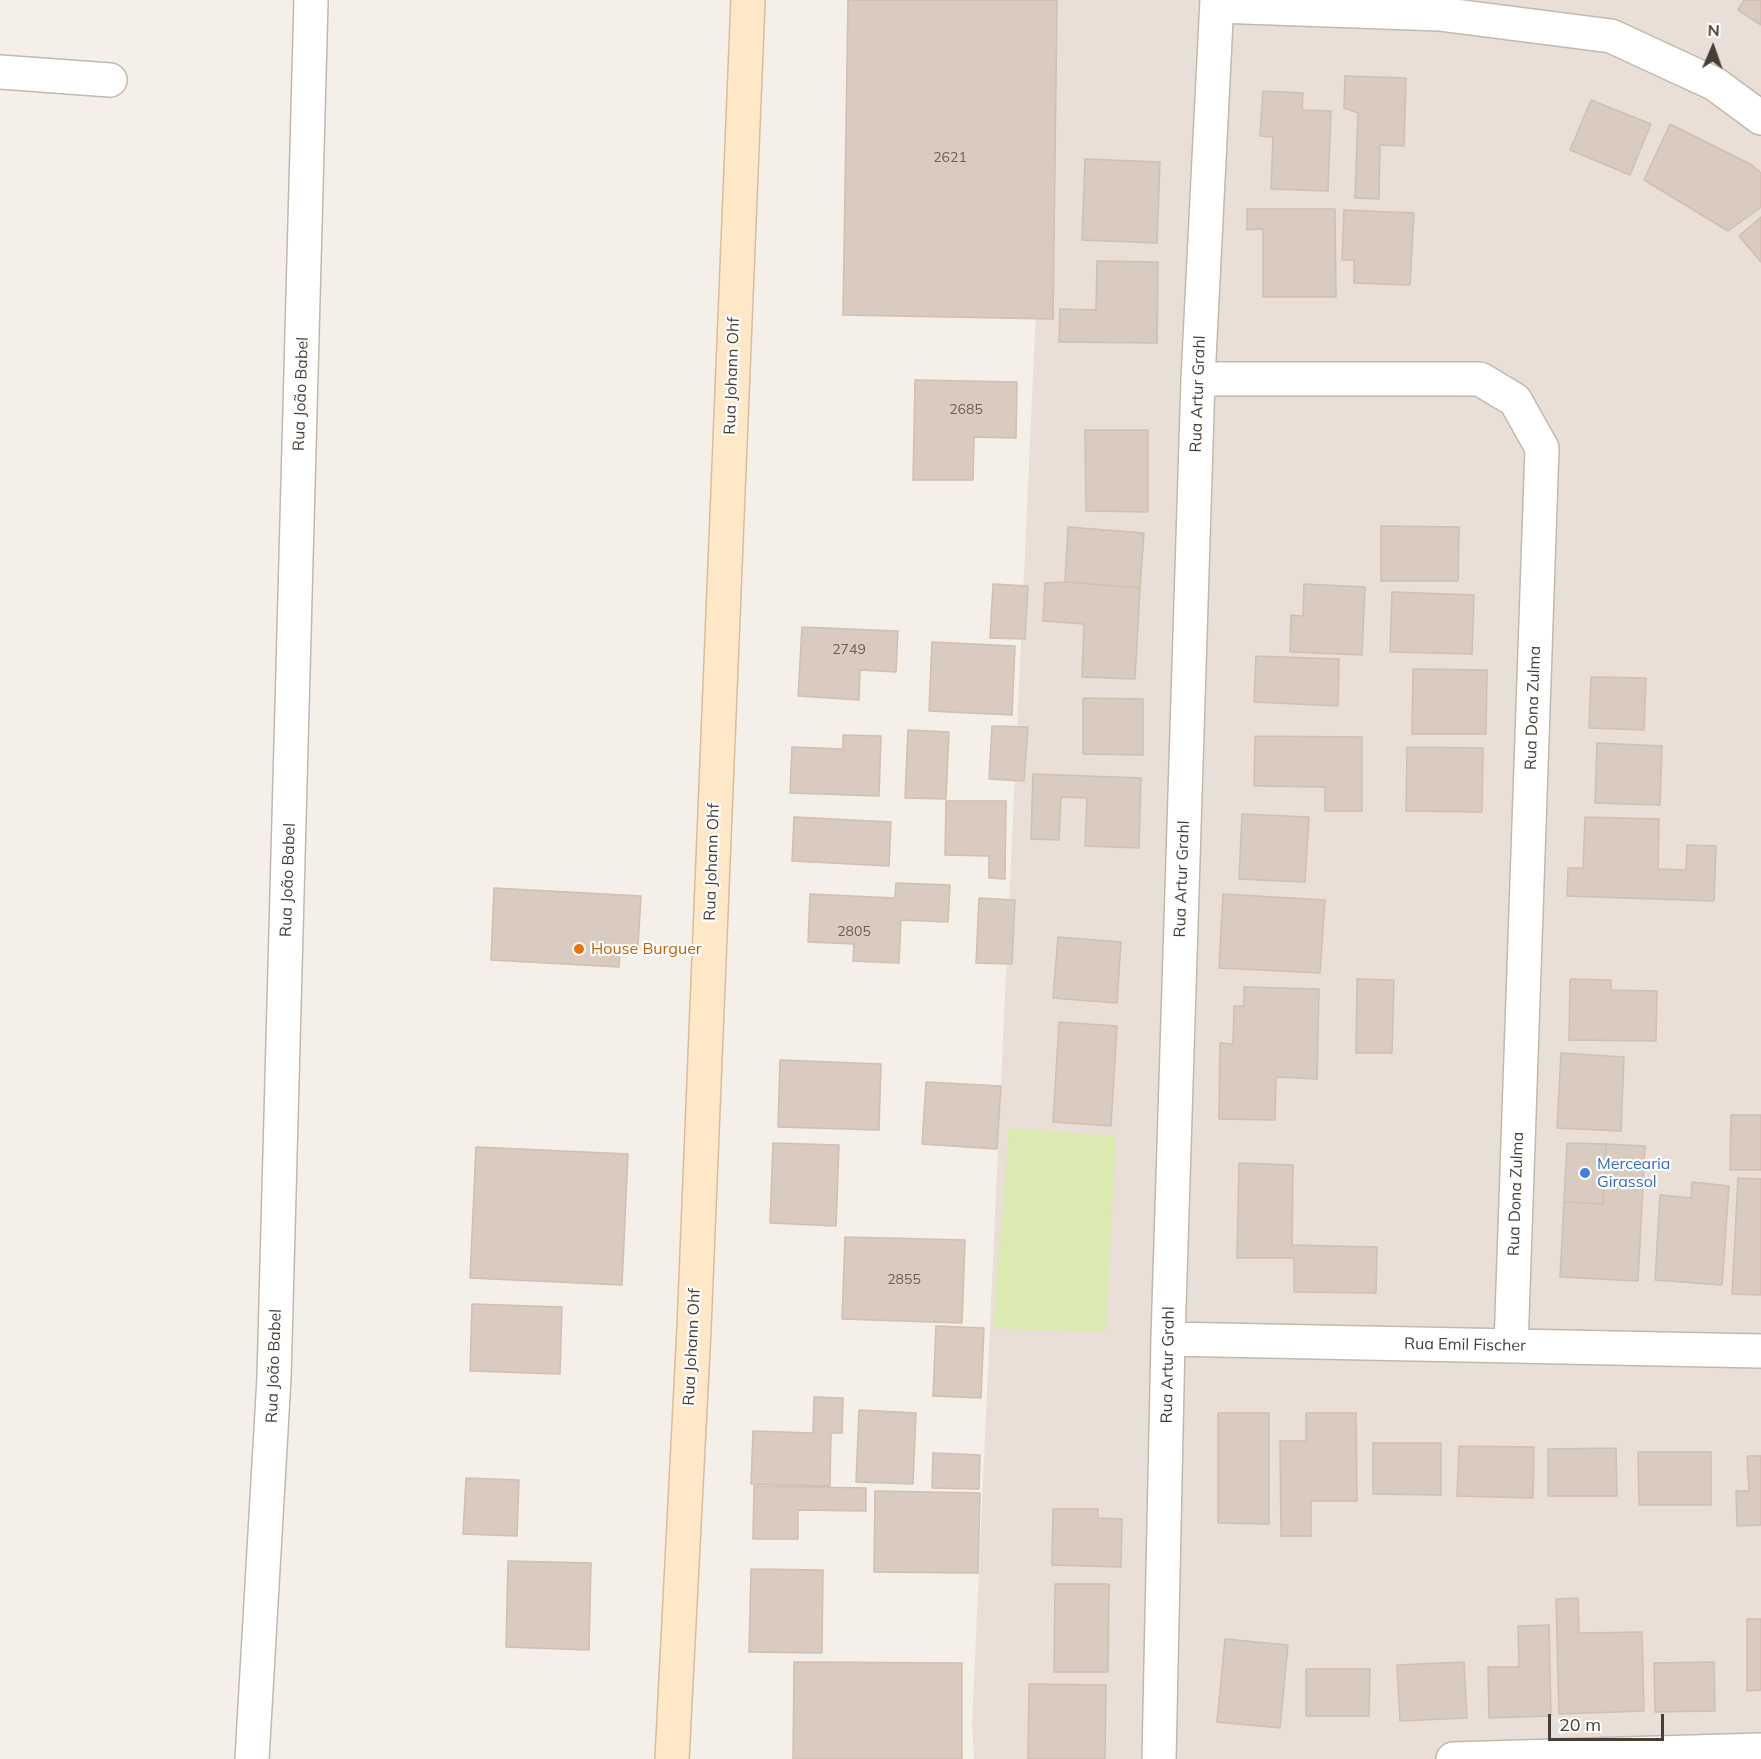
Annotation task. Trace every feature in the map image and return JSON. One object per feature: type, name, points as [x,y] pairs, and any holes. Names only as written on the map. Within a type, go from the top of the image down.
[{"type":"main road","name":"Rua Johann Ohf","points":[[672,1759],[694,1329],[748,0]]},
{"type":"street","name":"Rua João Babel","points":[[252,1759],[274,1378],[311,0]]},
{"type":"street","points":[[1217,3],[1439,14],[1611,36],[1715,84],[1761,118]]},
{"type":"street","name":"Rua Artur Grahl","points":[[1159,1759],[1168,1339],[1198,379],[1217,3]]},
{"type":"street","points":[[0,72],[110,80]]},
{"type":"street","name":"Rua Dona Zulma","points":[[1198,379],[1480,379],[1515,400],[1542,448],[1511,1346]]},
{"type":"street","name":"Rua Emil Fischer","points":[[1168,1339],[1761,1351]]},
{"type":"street","points":[[1453,1759],[1761,1750]]},
{"type":"shaded area","points":[[1050,0],[1761,0],[1761,1759],[974,1759],[972,1724]]},
{"type":"green space","points":[[1009,1128],[1116,1136],[1106,1332],[993,1328]]},
{"type":"building","points":[[848,0],[1057,0],[1053,319],[843,315]]},
{"type":"building","points":[[1744,0],[1761,0],[1761,25],[1738,10]]},
{"type":"building","points":[[1345,76],[1406,78],[1404,146],[1380,145],[1379,199],[1355,198],[1358,113],[1344,108]]},
{"type":"building","points":[[1263,91],[1303,93],[1302,110],[1331,111],[1328,191],[1271,189],[1273,137],[1260,136]]},
{"type":"building","points":[[1591,100],[1651,124],[1630,175],[1570,150]]},
{"type":"building","points":[[1670,124],[1752,165],[1761,173],[1761,207],[1728,231],[1644,180]]},
{"type":"building","points":[[1085,159],[1160,162],[1157,243],[1082,240]]},
{"type":"building","points":[[1247,209],[1335,209],[1336,297],[1263,297],[1263,229],[1247,230]]},
{"type":"building","points":[[1344,210],[1414,213],[1410,285],[1354,283],[1354,260],[1342,260]]},
{"type":"building","points":[[1761,217],[1761,262],[1739,236]]},
{"type":"building","points":[[1097,261],[1158,262],[1157,343],[1059,342],[1060,309],[1096,310]]},
{"type":"building","points":[[915,380],[1017,382],[1016,438],[974,437],[973,480],[913,480]]},
{"type":"building","points":[[1085,430],[1148,430],[1148,512],[1086,511]]},
{"type":"building","points":[[1381,526],[1459,527],[1458,581],[1381,581]]},
{"type":"building","points":[[1068,527],[1144,533],[1140,588],[1065,582]]},
{"type":"building","points":[[1065,582],[1140,588],[1135,679],[1082,677],[1084,624],[1043,621],[1045,583]]},
{"type":"building","points":[[993,584],[1028,586],[1025,639],[990,638]]},
{"type":"building","points":[[1304,584],[1365,587],[1362,655],[1290,652],[1291,615],[1303,616]]},
{"type":"building","points":[[1392,592],[1474,595],[1472,654],[1390,652]]},
{"type":"building","points":[[802,627],[898,631],[896,672],[860,670],[859,700],[798,696]]},
{"type":"building","points":[[932,642],[1015,646],[1012,715],[929,711]]},
{"type":"building","points":[[1256,656],[1339,659],[1338,706],[1254,702]]},
{"type":"building","points":[[1413,669],[1487,670],[1486,734],[1412,734]]},
{"type":"building","points":[[1591,677],[1646,678],[1644,730],[1589,728]]},
{"type":"building","points":[[1083,698],[1143,699],[1143,755],[1083,754]]},
{"type":"building","points":[[992,726],[1028,727],[1024,781],[989,779]]},
{"type":"building","points":[[908,730],[949,732],[946,799],[905,798]]},
{"type":"building","points":[[843,735],[881,736],[879,796],[790,793],[792,747],[843,749]]},
{"type":"building","points":[[1255,736],[1362,737],[1362,811],[1325,811],[1325,787],[1254,786]]},
{"type":"building","points":[[1597,743],[1662,746],[1660,805],[1595,803]]},
{"type":"building","points":[[1407,747],[1483,748],[1482,812],[1406,811]]},
{"type":"building","points":[[1033,774],[1141,778],[1139,848],[1085,846],[1087,798],[1061,797],[1059,840],[1031,839]]},
{"type":"building","points":[[946,801],[1006,801],[1005,879],[989,878],[989,856],[945,855]]},
{"type":"building","points":[[1242,814],[1309,817],[1305,882],[1239,879]]},
{"type":"building","points":[[794,817],[891,822],[889,866],[792,861]]},
{"type":"building","points":[[1585,817],[1659,819],[1658,869],[1686,870],[1687,845],[1716,846],[1714,901],[1567,896],[1568,868],[1583,868]]},
{"type":"building","points":[[896,883],[950,885],[948,922],[901,920],[899,963],[853,961],[854,944],[808,942],[810,894],[895,898]]},
{"type":"building","points":[[494,888],[641,896],[638,947],[620,947],[619,967],[491,960]]},
{"type":"building","points":[[1223,894],[1325,900],[1320,973],[1219,968]]},
{"type":"building","points":[[979,898],[1015,900],[1012,964],[976,963]]},
{"type":"building","points":[[1058,937],[1121,942],[1117,1003],[1053,998]]},
{"type":"building","points":[[1357,979],[1394,980],[1392,1053],[1356,1053]]},
{"type":"building","points":[[1570,979],[1611,980],[1611,990],[1657,991],[1656,1041],[1569,1040]]},
{"type":"building","points":[[1244,987],[1319,989],[1317,1079],[1276,1077],[1275,1120],[1219,1119],[1220,1043],[1233,1044],[1234,1006],[1244,1006]]},
{"type":"building","points":[[1059,1022],[1117,1026],[1111,1126],[1053,1122]]},
{"type":"building","points":[[1561,1053],[1624,1057],[1621,1131],[1557,1128]]},
{"type":"building","points":[[780,1060],[881,1064],[879,1130],[778,1127]]},
{"type":"building","points":[[926,1082],[1001,1086],[997,1149],[922,1144]]},
{"type":"building","points":[[1731,1115],[1761,1115],[1761,1170],[1730,1170]]},
{"type":"building","points":[[773,1143],[839,1145],[836,1226],[770,1223]]},
{"type":"building","name":"Mercearia Girassol","points":[[1567,1143],[1606,1144],[1603,1204],[1564,1202]]},
{"type":"building","points":[[1606,1144],[1645,1146],[1638,1281],[1560,1277],[1564,1202],[1603,1204]]},
{"type":"building","points":[[476,1147],[628,1154],[622,1285],[470,1278]]},
{"type":"building","points":[[1239,1163],[1293,1165],[1292,1245],[1377,1247],[1376,1293],[1294,1292],[1294,1258],[1237,1258]]},
{"type":"building","points":[[1738,1178],[1761,1179],[1761,1295],[1732,1294]]},
{"type":"building","points":[[1692,1182],[1729,1186],[1722,1285],[1655,1280],[1660,1195],[1691,1198]]},
{"type":"building","points":[[845,1237],[965,1240],[962,1323],[842,1319]]},
{"type":"building","points":[[472,1304],[562,1307],[560,1374],[470,1371]]},
{"type":"building","points":[[936,1326],[984,1328],[981,1398],[933,1396]]},
{"type":"building","points":[[814,1397],[843,1398],[842,1433],[831,1433],[830,1486],[751,1484],[753,1431],[813,1433]]},
{"type":"building","points":[[859,1410],[916,1413],[913,1484],[856,1482]]},
{"type":"building","points":[[1218,1413],[1269,1413],[1269,1524],[1218,1523]]},
{"type":"building","points":[[1306,1413],[1356,1413],[1357,1501],[1311,1501],[1311,1536],[1281,1536],[1280,1441],[1306,1441]]},
{"type":"building","points":[[1373,1443],[1441,1443],[1441,1495],[1373,1494]]},
{"type":"building","points":[[1459,1446],[1534,1447],[1533,1498],[1457,1496]]},
{"type":"building","points":[[1616,1448],[1617,1496],[1548,1496],[1548,1449]]},
{"type":"building","points":[[1638,1452],[1711,1452],[1711,1505],[1639,1505]]},
{"type":"building","points":[[933,1453],[980,1455],[979,1489],[932,1488]]},
{"type":"building","points":[[1747,1456],[1761,1456],[1761,1525],[1737,1526],[1736,1491],[1749,1491]]},
{"type":"building","points":[[466,1478],[519,1480],[517,1536],[463,1534]]},
{"type":"building","points":[[754,1486],[866,1488],[866,1511],[798,1510],[798,1539],[753,1539]]},
{"type":"building","points":[[875,1491],[980,1493],[978,1573],[874,1572]]},
{"type":"building","points":[[1053,1509],[1098,1509],[1098,1518],[1122,1519],[1121,1567],[1052,1565]]},
{"type":"building","points":[[508,1561],[591,1563],[589,1650],[506,1647]]},
{"type":"building","points":[[751,1569],[823,1570],[822,1653],[749,1652]]},
{"type":"building","points":[[1055,1584],[1109,1584],[1108,1672],[1054,1672]]},
{"type":"building","points":[[1578,1598],[1579,1633],[1642,1632],[1644,1711],[1559,1714],[1556,1599]]},
{"type":"building","points":[[1747,1619],[1761,1619],[1761,1690],[1747,1691]]},
{"type":"building","points":[[1549,1625],[1551,1716],[1489,1718],[1488,1667],[1519,1667],[1518,1626]]},
{"type":"building","points":[[1225,1639],[1288,1645],[1280,1728],[1217,1722]]},
{"type":"building","points":[[794,1662],[962,1663],[962,1759],[793,1759]]},
{"type":"building","points":[[1464,1662],[1467,1718],[1400,1721],[1397,1665]]},
{"type":"building","points":[[1714,1662],[1715,1711],[1655,1712],[1654,1663]]},
{"type":"building","points":[[1306,1669],[1370,1669],[1369,1716],[1306,1716]]},
{"type":"building","points":[[1029,1684],[1106,1685],[1105,1759],[1028,1759]]},
{"type":"place","name":"House Burguer","points":[[579,949]]},
{"type":"place","name":"Mercearia Girassol","points":[[1585,1173]]}]
